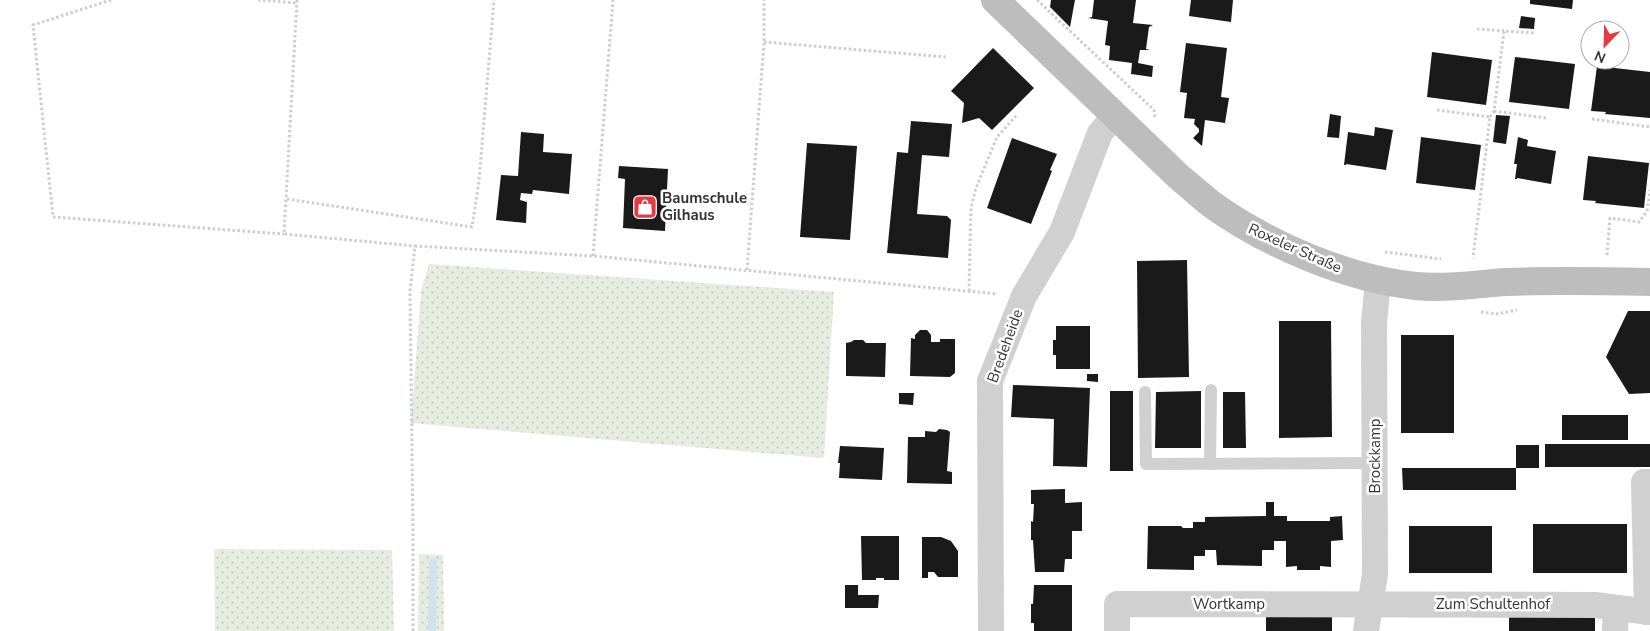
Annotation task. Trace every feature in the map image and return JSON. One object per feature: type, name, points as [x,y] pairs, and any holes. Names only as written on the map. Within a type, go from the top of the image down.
[{"type":"main road","name":"Roxeler Straße","points":[[995,0],[1179,177],[1210,203],[1245,226],[1311,258],[1378,280],[1417,286],[1451,286],[1506,282],[1650,282]]},
{"type":"street","name":"Bredeheide","points":[[991,631],[990,381],[1024,296],[1062,232],[1100,133],[1116,116]]},
{"type":"street","name":"Brockkamp","points":[[1366,631],[1375,574],[1374,323],[1378,280]]},
{"type":"street","name":"Zum Schultenhof","points":[[1369,604],[1595,605],[1616,619],[1649,612],[1644,482],[1650,482]]},
{"type":"street","name":"Wortkamp","points":[[1117,631],[1117,604],[1369,604]]},
{"type":"lane","points":[[1210,464],[1211,390]]},
{"type":"lane","points":[[1145,392],[1146,464],[1375,463]]},
{"type":"path","points":[[111,0],[33,25],[53,217],[284,234],[415,246],[593,256],[1024,296]]},
{"type":"path","points":[[258,0],[297,1],[284,234]]},
{"type":"path","points":[[287,198],[472,227],[479,181],[494,0]]},
{"type":"path","points":[[593,256],[614,0]]},
{"type":"path","points":[[747,270],[764,42],[764,0]]},
{"type":"path","points":[[1037,0],[1154,110],[1156,119]]},
{"type":"path","points":[[1477,29],[1536,32]]},
{"type":"path","points":[[1472,259],[1490,117],[1494,111],[1504,31]]},
{"type":"path","points":[[764,42],[946,57]]},
{"type":"path","points":[[1437,110],[1490,117]]},
{"type":"path","points":[[1494,111],[1546,118]]},
{"type":"path","points":[[969,291],[971,207],[976,188],[997,137],[1016,116]]},
{"type":"path","points":[[1592,119],[1650,127]]},
{"type":"path","points":[[1606,260],[1610,218],[1638,222],[1647,212],[1650,190]]},
{"type":"path","points":[[413,631],[410,291],[415,246]]},
{"type":"shaded area","points":[[429,264],[834,292],[824,458],[411,423],[421,291]]},
{"type":"shaded area","points":[[214,549],[392,550],[394,631],[215,631]]},
{"type":"shaded area","points":[[419,554],[443,555],[444,631],[418,631]]},
{"type":"building","points":[[1051,0],[1075,0],[1070,27],[1050,7]]},
{"type":"building","points":[[1094,0],[1136,0],[1133,23],[1153,25],[1149,27],[1146,49],[1150,50],[1140,50],[1138,63],[1153,66],[1152,77],[1131,74],[1132,63],[1109,60],[1110,46],[1105,45],[1108,21],[1088,18],[1092,17]]},
{"type":"building","points":[[1191,0],[1233,0],[1231,22],[1189,16]]},
{"type":"building","points":[[1530,0],[1573,0],[1572,9],[1530,4]]},
{"type":"building","points":[[1521,16],[1535,18],[1534,29],[1519,28]]},
{"type":"building","points":[[1186,43],[1227,48],[1221,97],[1229,98],[1225,123],[1205,120],[1202,146],[1193,138],[1199,132],[1199,129],[1194,124],[1195,119],[1184,118],[1187,93],[1180,92]]},
{"type":"building","points":[[993,48],[1034,88],[992,130],[979,118],[962,123],[964,103],[951,91]]},
{"type":"building","points":[[1432,52],[1492,60],[1486,105],[1427,97]]},
{"type":"building","points":[[1515,57],[1575,64],[1569,109],[1509,102]]},
{"type":"building","points":[[1596,70],[1630,70],[1650,72],[1650,118],[1591,111]]},
{"type":"building","points":[[1330,114],[1341,116],[1339,138],[1327,137]]},
{"type":"building","points":[[1496,115],[1510,116],[1506,144],[1493,142]]},
{"type":"building","points":[[911,121],[952,124],[949,157],[922,155],[917,214],[947,216],[951,220],[948,258],[887,253],[897,152],[908,153]]},
{"type":"building","points":[[1375,127],[1393,130],[1386,170],[1344,165],[1348,132],[1374,136]]},
{"type":"building","points":[[521,132],[544,134],[543,152],[572,154],[569,194],[533,190],[532,194],[521,193],[520,200],[527,202],[526,223],[496,220],[501,175],[518,176]]},
{"type":"building","points":[[1421,137],[1481,145],[1475,190],[1416,183]]},
{"type":"building","points":[[1518,137],[1528,140],[1527,146],[1556,151],[1551,184],[1515,179],[1517,164],[1514,164]]},
{"type":"building","points":[[1012,138],[1057,154],[1031,224],[987,208]]},
{"type":"building","points":[[807,143],[857,146],[850,240],[800,237]]},
{"type":"building","points":[[1588,156],[1649,163],[1644,208],[1583,200]]},
{"type":"building","points":[[619,166],[668,169],[665,231],[623,228],[625,179],[618,178]]},
{"type":"building","points":[[1187,260],[1189,377],[1138,378],[1137,261]]},
{"type":"building","points":[[1628,311],[1650,311],[1650,393],[1629,394],[1606,357]]},
{"type":"building","points":[[1279,321],[1331,321],[1332,437],[1279,438]]},
{"type":"building","points":[[1056,326],[1090,326],[1090,369],[1056,369],[1056,355],[1053,355],[1053,340],[1056,340]]},
{"type":"building","points":[[920,330],[927,330],[931,335],[931,342],[940,342],[940,339],[955,339],[955,373],[950,377],[910,376],[911,338],[915,339],[915,335]]},
{"type":"building","points":[[1401,335],[1454,335],[1454,433],[1401,433]]},
{"type":"building","points":[[854,340],[863,340],[866,343],[886,343],[885,377],[846,376],[846,343]]},
{"type":"building","points":[[1087,374],[1098,374],[1098,382],[1087,381]]},
{"type":"building","points":[[1013,385],[1090,388],[1087,467],[1053,466],[1054,419],[1011,417]]},
{"type":"building","points":[[1110,391],[1133,391],[1133,471],[1110,471]]},
{"type":"building","points":[[1201,391],[1201,448],[1155,448],[1156,392]]},
{"type":"building","points":[[1223,392],[1245,392],[1246,448],[1223,448]]},
{"type":"building","points":[[899,393],[914,393],[913,405],[899,404]]},
{"type":"building","points":[[1562,415],[1628,415],[1628,440],[1562,440]]},
{"type":"building","points":[[939,429],[950,432],[947,471],[952,472],[952,484],[907,483],[908,437],[925,437],[925,431],[936,432]]},
{"type":"building","points":[[1545,444],[1650,444],[1650,467],[1545,467]]},
{"type":"building","points":[[1516,445],[1539,445],[1539,468],[1516,468]]},
{"type":"building","points":[[840,446],[884,448],[882,480],[839,478]]},
{"type":"building","points":[[1402,468],[1516,468],[1516,490],[1403,490]]},
{"type":"building","points":[[1065,489],[1065,503],[1082,502],[1082,531],[1072,531],[1072,559],[1065,559],[1064,572],[1035,572],[1033,540],[1031,540],[1031,521],[1033,522],[1034,504],[1031,504],[1031,490]]},
{"type":"building","points":[[1266,502],[1274,502],[1274,516],[1287,516],[1287,521],[1330,521],[1330,517],[1342,516],[1343,540],[1331,541],[1331,567],[1320,566],[1320,570],[1297,570],[1297,566],[1286,567],[1286,541],[1274,541],[1274,550],[1262,550],[1262,566],[1217,565],[1216,550],[1205,550],[1205,556],[1194,556],[1194,570],[1147,569],[1148,526],[1193,528],[1193,522],[1205,522],[1205,517],[1266,516]]},
{"type":"building","points":[[1533,524],[1627,524],[1627,573],[1533,573]]},
{"type":"building","points":[[1409,526],[1492,526],[1492,573],[1409,573]]},
{"type":"building","points":[[861,536],[899,536],[899,580],[876,578],[876,580],[862,580]]},
{"type":"building","points":[[922,537],[941,537],[951,541],[958,551],[958,577],[938,577],[934,572],[928,572],[928,578],[922,578]]},
{"type":"building","points":[[845,585],[858,585],[858,595],[879,595],[878,608],[845,608]]},
{"type":"building","points":[[1034,585],[1072,585],[1072,631],[1034,631],[1034,623],[1031,623],[1031,604],[1033,604]]},
{"type":"building","points":[[1266,615],[1332,616],[1332,631],[1266,631]]},
{"type":"building","points":[[1509,615],[1595,615],[1595,631],[1509,631]]},
{"type":"waterway","points":[[432,631],[433,563]]},
{"type":"place","name":"Baumschule Gilhaus","points":[[645,207]]}]
